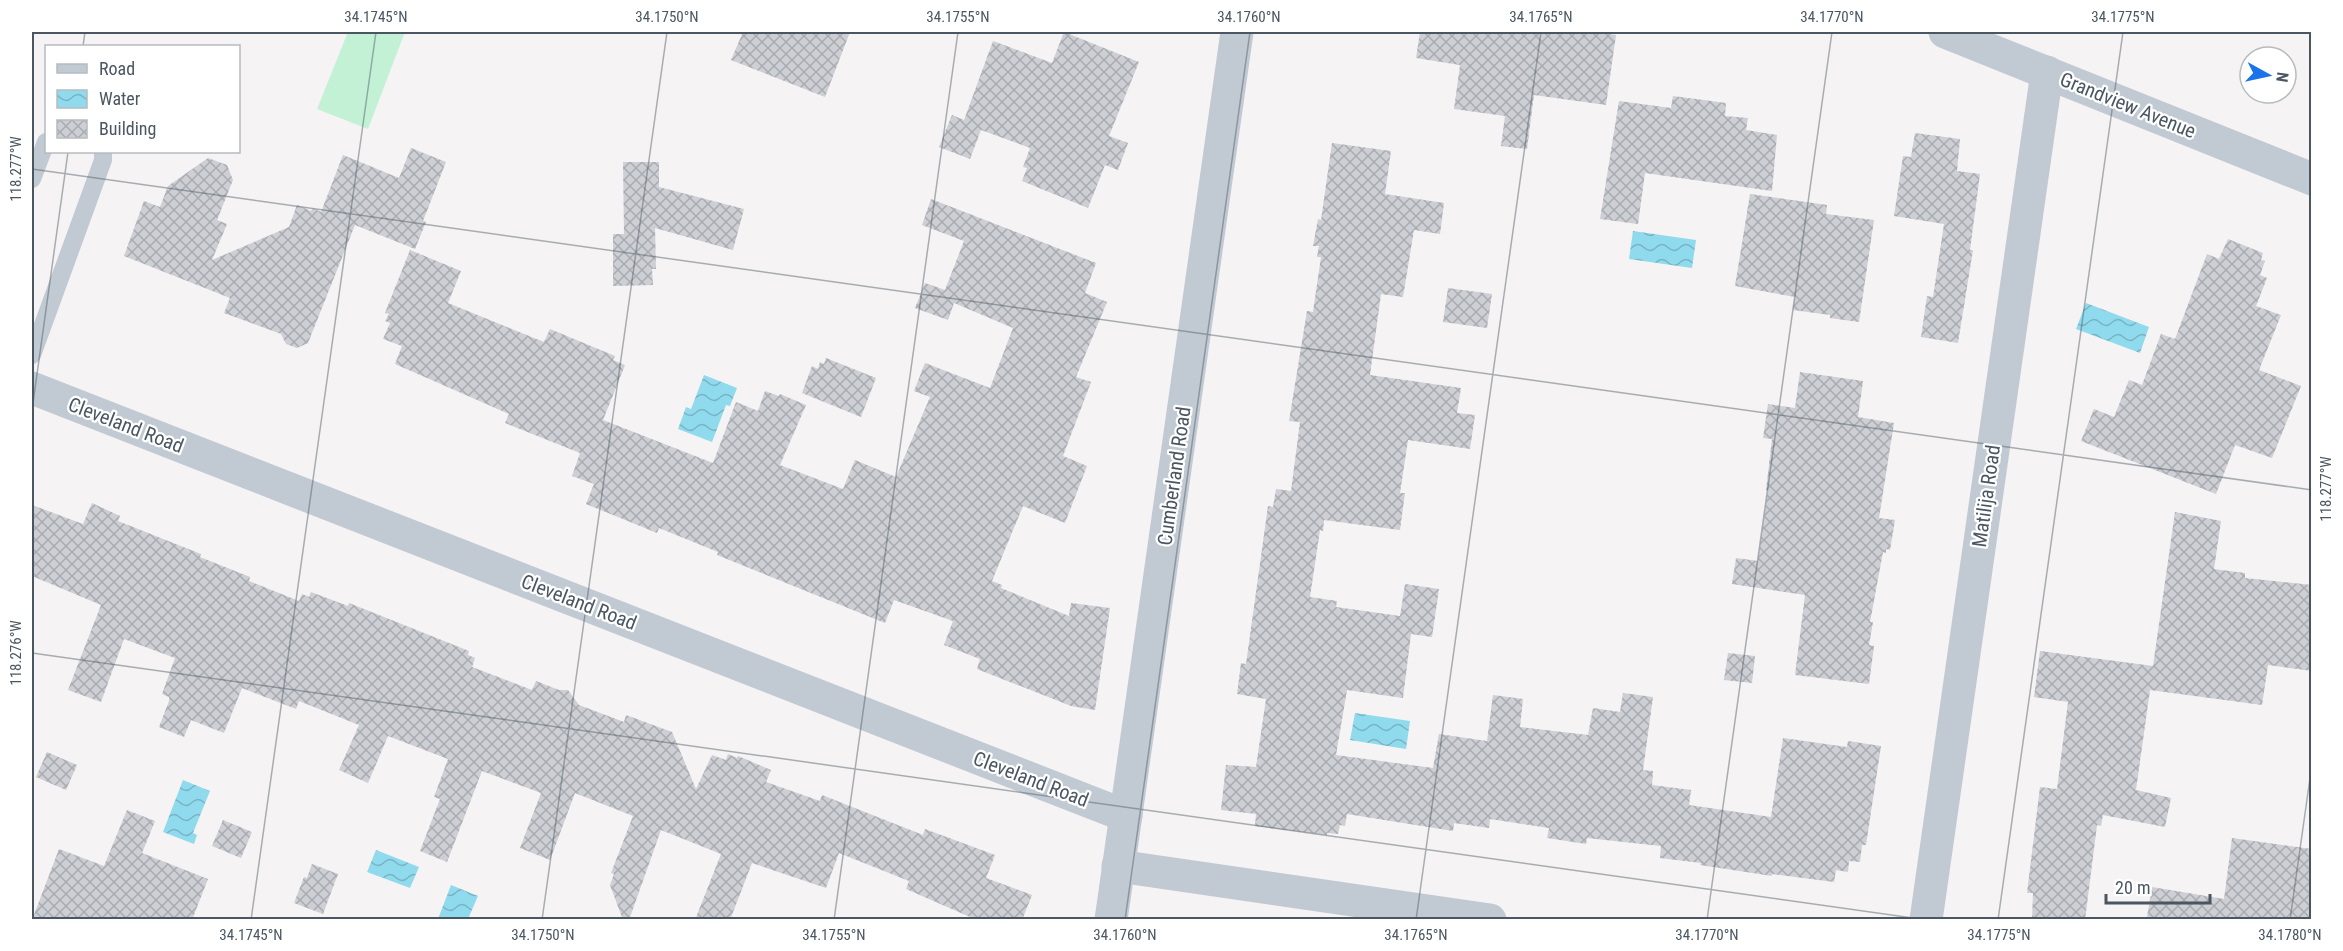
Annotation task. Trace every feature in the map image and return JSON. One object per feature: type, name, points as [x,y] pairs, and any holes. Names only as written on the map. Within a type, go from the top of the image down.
[{"type":"street","name":"Cumberland Road","points":[[1111,920],[1237,32]]},
{"type":"street","name":"Grandview Avenue","points":[[1945,32],[2312,179]]},
{"type":"street","name":"Matilija Road","points":[[1926,920],[2047,72]]},
{"type":"street","name":"Cleveland Road","points":[[32,388],[1126,816]]},
{"type":"street","points":[[1118,866],[1490,920]]},
{"type":"lane","points":[[32,179],[45,145]]},
{"type":"lane","points":[[32,355],[104,153]]},
{"type":"green space","points":[[348,32],[405,32],[368,129],[317,109]]},
{"type":"water","points":[[1633,231],[1696,240],[1692,268],[1629,259]]},
{"type":"water","points":[[2086,303],[2149,327],[2140,353],[2076,329]]},
{"type":"water","points":[[704,375],[737,388],[730,406],[726,405],[712,442],[678,429],[686,407],[691,409]]},
{"type":"water","points":[[1355,713],[1410,721],[1406,749],[1350,740]]},
{"type":"water","points":[[183,780],[210,791],[193,833],[197,835],[194,844],[163,832]]},
{"type":"water","points":[[376,850],[419,867],[410,888],[367,872]]},
{"type":"water","points":[[451,885],[478,896],[468,919],[438,919]]},
{"type":"building","points":[[743,32],[850,32],[825,97],[731,60]]},
{"type":"building","points":[[1064,32],[1139,62],[1109,136],[1128,143],[1118,170],[1105,165],[1088,208],[1022,181],[1027,168],[1023,167],[1030,148],[981,130],[970,159],[939,147],[952,115],[964,120],[993,41],[1052,63]]},
{"type":"building","points":[[1420,32],[1594,32],[1616,35],[1606,105],[1534,95],[1527,149],[1501,146],[1505,116],[1454,109],[1460,65],[1416,58]]},
{"type":"building","points":[[1673,96],[1726,103],[1725,116],[1748,118],[1746,130],[1777,135],[1772,191],[1645,173],[1638,224],[1600,219],[1619,101],[1671,108]]},
{"type":"building","points":[[1915,133],[1960,139],[1957,171],[1980,174],[1970,250],[1973,250],[1958,343],[1921,337],[1927,296],[1933,297],[1944,224],[1894,216],[1903,156],[1911,157]]},
{"type":"building","points":[[1332,143],[1391,151],[1385,194],[1444,203],[1440,234],[1414,230],[1403,297],[1381,294],[1370,375],[1461,388],[1457,413],[1475,415],[1470,449],[1408,440],[1400,493],[1405,493],[1400,530],[1324,520],[1323,531],[1320,530],[1310,597],[1337,601],[1336,607],[1400,616],[1405,584],[1439,589],[1432,637],[1411,634],[1403,698],[1347,690],[1336,755],[1433,768],[1439,734],[1487,741],[1493,695],[1523,699],[1520,727],[1588,735],[1593,708],[1620,712],[1623,693],[1653,697],[1643,770],[1653,771],[1652,785],[1691,790],[1689,805],[1771,817],[1783,738],[1847,747],[1848,741],[1881,746],[1866,845],[1862,845],[1860,862],[1849,861],[1848,872],[1836,870],[1834,882],[1772,874],[1772,876],[1660,858],[1661,846],[1587,838],[1586,844],[1547,838],[1549,828],[1490,819],[1489,828],[1454,823],[1453,831],[1347,814],[1345,826],[1340,825],[1338,834],[1327,833],[1327,835],[1255,826],[1256,814],[1221,810],[1226,765],[1256,767],[1266,699],[1237,694],[1241,663],[1246,664],[1268,506],[1273,507],[1276,489],[1291,491],[1300,422],[1289,421],[1307,311],[1313,312],[1321,257],[1317,257],[1319,246],[1313,246],[1318,219],[1321,220]]},
{"type":"building","points":[[411,148],[446,162],[423,221],[426,222],[415,249],[355,225],[308,343],[297,348],[286,344],[281,334],[224,313],[230,298],[124,256],[144,201],[160,207],[168,186],[208,158],[227,165],[233,180],[217,220],[227,224],[212,260],[289,227],[297,205],[311,211],[313,208],[321,212],[343,155],[399,178]]},
{"type":"building","points":[[623,162],[659,162],[659,187],[744,209],[733,250],[655,228],[656,269],[652,269],[653,285],[613,286],[613,234],[624,234]]},
{"type":"building","points":[[1750,194],[1827,205],[1826,214],[1874,220],[1859,322],[1793,310],[1795,297],[1735,286]]},
{"type":"building","points":[[931,199],[1096,263],[1085,293],[1107,302],[1076,377],[1091,382],[1063,456],[1087,466],[1065,523],[1023,506],[992,581],[1002,585],[1001,588],[1069,616],[1071,603],[1110,608],[1095,710],[1071,706],[977,669],[980,659],[944,645],[953,621],[894,600],[885,623],[717,555],[718,552],[659,528],[657,533],[586,504],[594,484],[572,476],[580,453],[505,423],[509,414],[395,364],[402,346],[383,339],[390,323],[385,321],[389,314],[385,313],[410,250],[461,271],[448,303],[544,342],[550,329],[615,356],[613,360],[625,365],[603,420],[713,463],[736,402],[758,411],[765,391],[779,396],[780,394],[806,405],[780,465],[843,489],[855,460],[896,477],[930,397],[914,391],[925,363],[990,388],[1013,328],[954,303],[948,320],[915,308],[925,283],[945,290],[964,241],[922,225]]},
{"type":"building","points":[[2228,239],[2263,253],[2261,260],[2265,261],[2260,275],[2267,278],[2256,306],[2281,315],[2259,370],[2301,386],[2272,458],[2235,445],[2216,494],[2081,441],[2094,409],[2114,417],[2129,380],[2142,385],[2161,334],[2175,339],[2207,254],[2219,259]]},
{"type":"building","points":[[1448,288],[1492,294],[1487,328],[1443,322]]},
{"type":"building","points":[[826,358],[876,378],[861,417],[802,393],[812,366],[818,369],[820,362],[824,364]]},
{"type":"building","points":[[1800,372],[1863,381],[1858,417],[1894,423],[1879,518],[1895,520],[1890,550],[1886,549],[1886,553],[1883,552],[1870,622],[1873,622],[1869,645],[1874,646],[1869,684],[1795,675],[1805,595],[1732,584],[1736,558],[1758,561],[1768,491],[1766,490],[1772,439],[1763,438],[1768,404],[1795,408]]},
{"type":"building","points":[[92,503],[120,516],[118,521],[201,554],[200,557],[250,577],[249,581],[299,601],[302,594],[309,597],[311,592],[348,606],[349,603],[469,651],[468,655],[475,658],[472,667],[532,690],[536,681],[559,690],[568,690],[579,705],[624,722],[626,715],[672,732],[696,789],[712,755],[726,760],[728,754],[737,758],[738,756],[771,770],[766,782],[820,801],[822,795],[923,835],[925,829],[995,855],[986,878],[1032,895],[1022,920],[977,920],[906,889],[909,881],[839,853],[826,888],[752,863],[730,920],[695,920],[721,854],[661,830],[629,920],[623,920],[610,885],[614,874],[611,873],[633,816],[575,793],[550,860],[520,848],[541,793],[482,771],[447,862],[420,851],[440,799],[434,797],[448,759],[388,736],[368,783],[339,770],[359,725],[299,701],[296,709],[242,688],[224,733],[191,720],[184,737],[159,727],[169,701],[169,697],[162,694],[175,658],[124,639],[101,702],[68,690],[101,605],[32,576],[32,505],[83,524]]},
{"type":"building","points":[[2175,512],[2221,521],[2214,569],[2245,573],[2245,578],[2312,585],[2312,671],[2268,665],[2262,705],[2150,690],[2136,790],[2171,798],[2165,827],[2103,815],[2101,826],[2097,825],[2085,920],[2032,920],[2033,893],[2027,893],[2040,787],[2057,789],[2068,702],[2034,697],[2040,651],[2153,666]]},
{"type":"building","points":[[1728,653],[1755,656],[1752,683],[1724,680]]},
{"type":"building","points":[[47,752],[77,765],[66,790],[36,777]]},
{"type":"building","points":[[127,810],[155,821],[142,853],[208,879],[192,920],[32,920],[59,849],[104,866]]},
{"type":"building","points":[[223,820],[252,832],[241,858],[212,846]]},
{"type":"building","points":[[2232,838],[2312,849],[2312,920],[2162,920],[2147,917],[2152,887],[2224,899]]},
{"type":"building","points":[[312,864],[338,874],[323,914],[294,903],[304,877],[307,878]]}]
